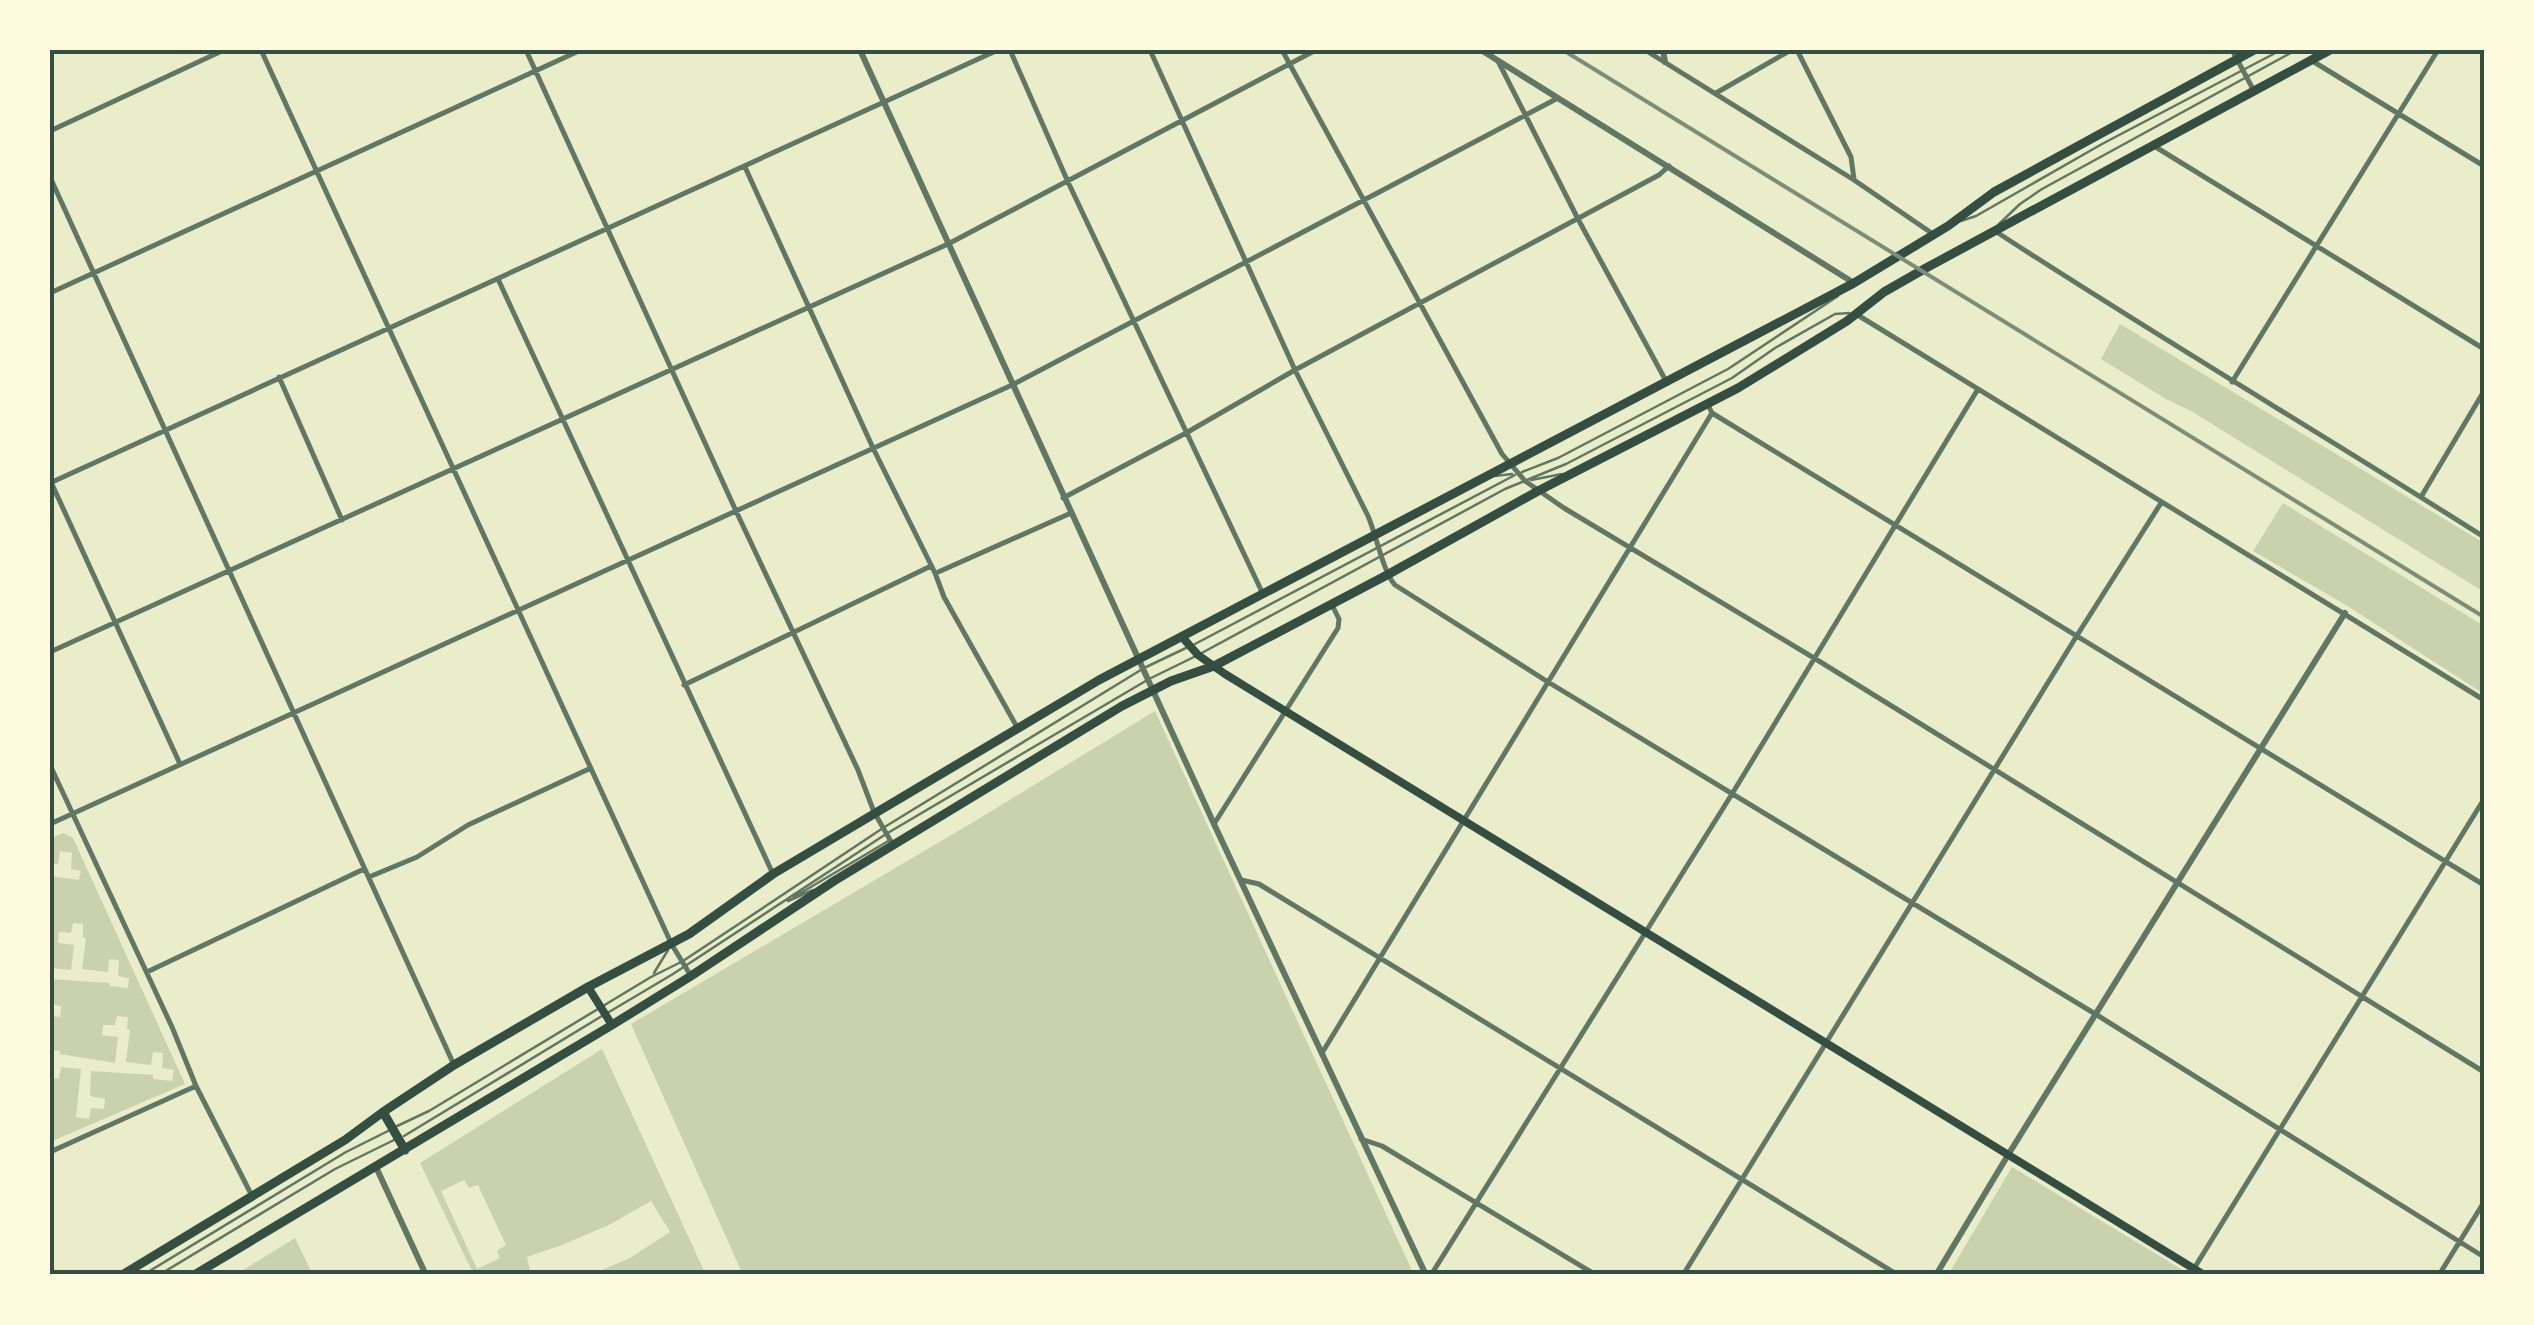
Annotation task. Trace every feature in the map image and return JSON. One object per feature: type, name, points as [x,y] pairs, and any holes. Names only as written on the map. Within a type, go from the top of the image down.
[{"type":"highway","points":[[122,1275],[346,1140],[454,1066],[588,987],[672,945],[772,874],[1017,728],[1186,642],[1263,595],[1378,541],[1486,476],[1854,282],[1948,226],[1994,192],[2234,55],[2254,50]]},
{"type":"highway","points":[[194,1275],[405,1150],[606,1015],[691,976],[834,882],[888,837],[1122,706],[1151,684],[1214,666],[1575,471],[1709,408],[1884,292],[2330,50]]},
{"type":"highway","points":[[383,1112],[405,1150]]},
{"type":"main road","points":[[1186,642],[1198,655],[1286,711],[1647,931],[2192,1272],[2204,1275]]},
{"type":"main road","points":[[588,987],[606,1015]]},
{"type":"street","points":[[50,131],[224,50]]},
{"type":"street","points":[[260,50],[672,945],[691,976]]},
{"type":"street","points":[[526,50],[888,837]]},
{"type":"street","points":[[50,293],[580,50]]},
{"type":"street","points":[[860,50],[1360,1139],[1428,1275],[1647,931],[1978,390]]},
{"type":"street","points":[[180,764],[50,482],[998,50]]},
{"type":"street","points":[[1010,50],[1263,595]]},
{"type":"street","points":[[1150,50],[1295,370],[1378,541],[1387,575],[1395,585],[2484,1257]]},
{"type":"street","points":[[1282,50],[1509,464],[1524,481],[2484,1072]]},
{"type":"street","points":[[50,652],[948,244],[1316,50]]},
{"type":"street","points":[[1481,50],[1854,282]]},
{"type":"street","points":[[1645,50],[1934,234]]},
{"type":"street","points":[[1663,50],[1665,62]]},
{"type":"street","points":[[1716,93],[1794,50],[1851,157],[1854,180]]},
{"type":"street","points":[[2232,382],[2438,50]]},
{"type":"street","points":[[2234,55],[2254,91]]},
{"type":"street","points":[[2312,60],[2484,166]]},
{"type":"street","points":[[1498,61],[1666,381]]},
{"type":"street","points":[[50,824],[1012,385],[1558,98]]},
{"type":"street","points":[[2152,144],[2484,348]]},
{"type":"street","points":[[1064,498],[1659,175],[1669,166]]},
{"type":"street","points":[[744,167],[944,597],[1017,728]]},
{"type":"street","points":[[50,177],[454,1066]]},
{"type":"street","points":[[1993,230],[2484,537]]},
{"type":"street","points":[[498,279],[772,874]]},
{"type":"street","points":[[1855,314],[2484,700]]},
{"type":"street","points":[[279,378],[342,520]]},
{"type":"street","points":[[2421,497],[2484,392]]},
{"type":"street","points":[[1322,1053],[1630,547],[1709,408],[2484,885]]},
{"type":"street","points":[[1683,1275],[2161,503]]},
{"type":"street","points":[[935,574],[1071,514]]},
{"type":"street","points":[[684,686],[931,566]]},
{"type":"street","points":[[1214,824],[1338,628],[1339,619],[1332,604]]},
{"type":"street","points":[[1936,1275],[2344,613]]},
{"type":"street","points":[[50,764],[148,972],[196,1086],[253,1197]]},
{"type":"street","points":[[368,878],[417,857],[468,825],[590,768]]},
{"type":"street","points":[[2192,1272],[2484,799]]},
{"type":"street","points":[[148,972],[364,869]]},
{"type":"street","points":[[1241,880],[1259,884],[1380,956],[1898,1275]]},
{"type":"street","points":[[50,1152],[196,1086]]},
{"type":"street","points":[[1360,1139],[1382,1146],[1596,1275]]},
{"type":"street","points":[[376,1167],[426,1275]]},
{"type":"street","points":[[2439,1275],[2484,1202]]},
{"type":"lane","points":[[1948,226],[1976,216],[2102,144],[2281,50]]},
{"type":"lane","points":[[1993,230],[2042,189],[2296,50]]},
{"type":"lane","points":[[1186,642],[1378,541],[1558,458],[1728,370],[1826,306],[1854,282]]},
{"type":"lane","points":[[1151,684],[1382,555],[1732,378],[1835,314],[1855,314]]},
{"type":"lane","points":[[1524,481],[1575,471]]},
{"type":"lane","points":[[1486,476],[1518,474]]},
{"type":"lane","points":[[775,908],[888,837],[1141,663]]},
{"type":"lane","points":[[651,976],[684,963],[888,837]]},
{"type":"lane","points":[[143,1275],[346,1152],[396,1133],[416,1130],[888,837]]},
{"type":"lane","points":[[786,902],[834,882]]},
{"type":"lane","points":[[159,1275],[429,1111],[606,1015],[651,976],[672,945]]},
{"type":"green space","points":[[2120,324],[2484,543],[2484,592],[2101,359]]},
{"type":"green space","points":[[2283,503],[2484,626],[2484,694],[2346,605],[2253,551]]},
{"type":"green space","points":[[1155,711],[1414,1275],[743,1275],[631,1024]]},
{"type":"green space","points":[[63,833],[73,838],[185,1084],[50,1142],[50,1078],[59,1079],[61,1067],[81,1069],[76,1117],[89,1119],[91,1108],[104,1109],[105,1099],[90,1096],[91,1071],[153,1075],[153,1079],[172,1081],[174,1070],[162,1068],[163,1053],[153,1052],[151,1065],[126,1062],[128,1017],[117,1016],[115,1025],[103,1025],[102,1035],[118,1037],[115,1063],[50,1050],[50,1016],[60,1017],[61,1006],[50,1004],[50,979],[128,988],[129,978],[118,976],[119,960],[109,959],[108,972],[82,969],[86,938],[83,924],[73,923],[71,933],[59,932],[58,943],[74,945],[71,970],[50,968],[50,876],[79,880],[81,871],[71,869],[72,853],[60,851],[58,864],[50,863],[50,839]]},
{"type":"green space","points":[[602,1049],[706,1275],[590,1275],[630,1258],[670,1232],[651,1201],[609,1225],[527,1257],[531,1275],[474,1275],[420,1163]],"holes":[[[464,1180],[469,1188],[478,1185],[506,1245],[497,1251],[500,1258],[477,1269],[441,1191]]]},
{"type":"green space","points":[[2012,1167],[2181,1269],[2178,1275],[1948,1275]]},
{"type":"green space","points":[[295,1238],[313,1275],[235,1275]]},
{"type":"railway","points":[[1563,50],[2484,617]]}]
